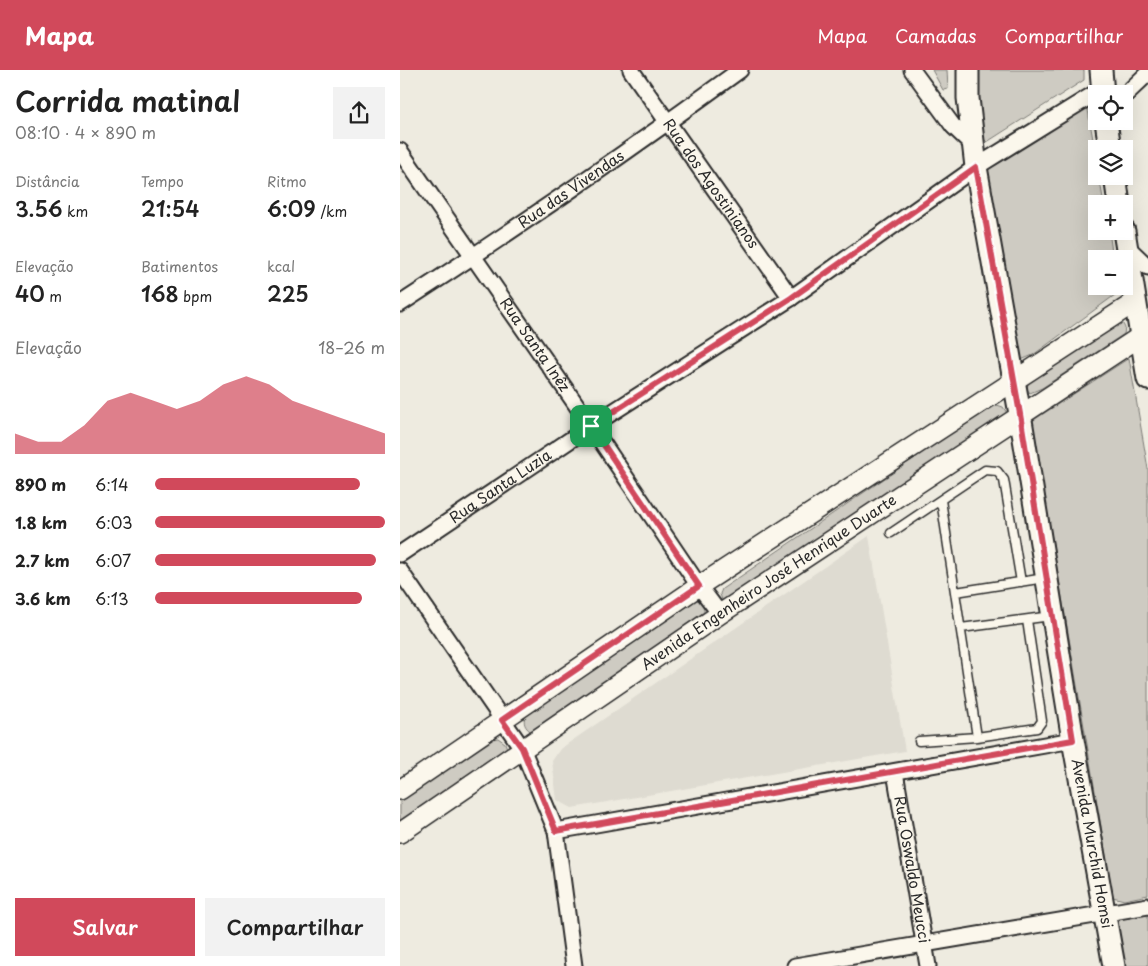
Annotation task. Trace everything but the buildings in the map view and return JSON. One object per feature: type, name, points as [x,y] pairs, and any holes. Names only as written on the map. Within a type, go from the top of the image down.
[{"type":"main road","name":"Avenida Murchid Homsi","points":[[968,70],[968,98],[975,156],[1020,414],[1073,740],[1106,913],[1114,966]]},
{"type":"main road","points":[[1125,240],[1142,301],[1148,379]]},
{"type":"street","name":"Rua dos Agostinianos","points":[[632,70],[791,298]]},
{"type":"street","name":"Rua das Vivendas","points":[[400,304],[474,256],[668,123],[740,70]]},
{"type":"street","points":[[912,70],[975,156]]},
{"type":"street","points":[[1133,87],[1148,73]]},
{"type":"street","name":"Rua Santa Luzia","points":[[400,554],[591,426],[791,298],[975,156],[1102,84]]},
{"type":"street","name":"Rua Santa Inêz","points":[[400,151],[720,614]]},
{"type":"street","points":[[1126,240],[1148,267]]},
{"type":"street","points":[[400,790],[699,586],[1014,381],[1142,301]]},
{"type":"street","name":"Avenida Engenheiro José Henrique Duarte","points":[[400,833],[720,614],[995,434],[1020,414],[1144,332]]},
{"type":"street","points":[[400,571],[522,748],[556,831],[574,966]]},
{"type":"street","points":[[556,831],[1073,740]]},
{"type":"street","name":"Rua Oswaldo Meucci","points":[[895,772],[928,966]]},
{"type":"street","points":[[795,966],[1148,906]]},
{"type":"lane","points":[[891,533],[985,470],[997,471],[1004,480],[1022,582]]},
{"type":"lane","points":[[941,500],[977,737]]},
{"type":"lane","points":[[956,592],[1046,578]]},
{"type":"lane","points":[[961,628],[1053,616]]},
{"type":"lane","points":[[919,741],[977,737],[1037,728],[1042,721],[1027,620]]},
{"type":"shaded area","points":[[932,70],[947,70],[948,89],[943,90]]},
{"type":"shaded area","points":[[977,70],[1084,70],[1084,80],[987,142],[980,135]]},
{"type":"shaded area","points":[[1087,105],[1088,130],[1091,130],[1093,140],[1088,140],[1088,185],[1101,185],[1102,195],[1088,195],[1088,240],[1110,240],[1112,250],[1088,250],[1088,295],[1115,295],[1033,355],[1021,360],[987,169]]},
{"type":"shaded area","points":[[1115,321],[1122,322],[1125,328],[1124,334],[1042,388],[1030,393],[1027,389],[1029,378]]},
{"type":"shaded area","points":[[1129,358],[1148,469],[1148,895],[1124,900],[1113,897],[1032,421]]},
{"type":"shaded area","points":[[997,405],[1003,407],[1007,413],[1004,419],[728,602],[722,600],[720,594],[722,589],[988,408]]},
{"type":"shaded area","points":[[869,536],[905,751],[572,808],[557,800],[552,761],[560,749]]},
{"type":"shaded area","points":[[694,599],[700,601],[704,606],[704,612],[536,730],[530,731],[527,728],[524,723],[525,716]]},
{"type":"shaded area","points":[[498,738],[505,743],[508,751],[400,823],[400,800],[492,739]]},
{"type":"shaded area","points":[[1148,915],[1148,966],[1120,966],[1116,920]]},
{"type":"route","points":[[976,167],[1020,414],[1073,740],[556,831],[522,748],[502,720],[699,586],[591,426],[791,298],[976,167]]}]
